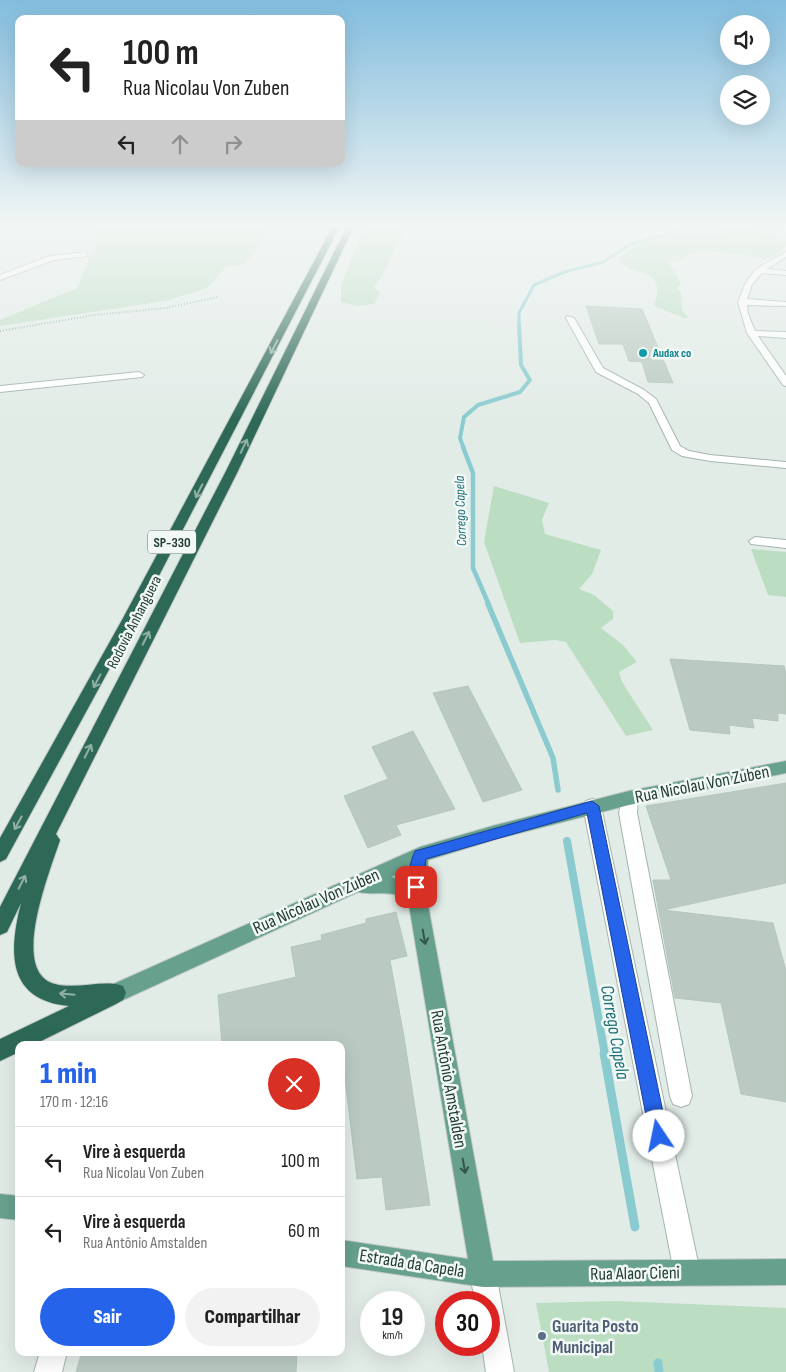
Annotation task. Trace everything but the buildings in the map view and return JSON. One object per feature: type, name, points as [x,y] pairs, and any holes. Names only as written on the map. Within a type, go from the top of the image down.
[{"type":"highway","name":"Rodovia Anhanguera","points":[[0,854],[93,689],[303,290]]},
{"type":"highway","name":"Rodovia Anhanguera","points":[[0,926],[232,471],[320,290]]},
{"type":"highway","points":[[66,794],[35,891],[26,930],[25,968],[30,978],[48,991],[80,996],[116,994]]},
{"type":"highway","points":[[19,1041],[116,994]]},
{"type":"highway","points":[[0,1050],[15,1043]]},
{"type":"main road","name":"Rua Nicolau Von Zuben","points":[[116,994],[420,855],[592,806],[786,767]]},
{"type":"main road","name":"Rua Antônio Amstalden","points":[[420,855],[417,868],[417,894],[483,1274]]},
{"type":"main road","points":[[345,888],[388,884],[398,885],[417,894]]},
{"type":"main road","points":[[0,1206],[15,1208]]},
{"type":"main road","name":"Estrada da Capela","points":[[345,1254],[483,1274]]},
{"type":"main road","name":"Rua Alaor Cieni","points":[[483,1274],[786,1272]]},
{"type":"street","points":[[747,290],[742,302],[742,314],[751,333],[781,369],[786,383]]},
{"type":"street","points":[[742,302],[786,304]]},
{"type":"street","points":[[570,318],[598,370],[641,392],[653,401],[676,448],[686,454],[786,465]]},
{"type":"street","points":[[751,333],[786,335]]},
{"type":"street","points":[[0,389],[138,375]]},
{"type":"street","points":[[754,541],[786,544]]},
{"type":"street","points":[[629,798],[628,813],[681,1096]]},
{"type":"street","points":[[592,806],[687,1272]]},
{"type":"street","name":"Rua Antônio Amstalden","points":[[483,1274],[486,1291]]},
{"type":"street","points":[[48,1372],[53,1356]]},
{"type":"street","points":[[497,1356],[500,1372]]},
{"type":"path","points":[[0,331],[95,315],[166,308],[218,297]]},
{"type":"green space","points":[[72,290],[200,290],[165,301],[0,326],[0,320]]},
{"type":"green space","points":[[341,290],[377,290],[380,293],[374,304],[357,306],[341,302]]},
{"type":"green space","points":[[657,290],[679,290],[681,293],[682,310],[689,318],[684,318],[654,306]]},
{"type":"green space","points":[[494,486],[549,503],[542,520],[545,534],[601,550],[592,574],[579,589],[594,595],[613,611],[613,619],[601,628],[623,645],[637,662],[619,672],[622,682],[653,730],[626,736],[566,642],[555,640],[520,643],[484,542]]},
{"type":"green space","points":[[751,549],[786,552],[786,597],[768,595]]},
{"type":"green space","points":[[615,1301],[786,1308],[786,1372],[549,1372],[536,1303]]},
{"type":"waterway","name":"Corrego Capela","points":[[519,324],[519,313],[531,290]]},
{"type":"waterway","name":"Corrego Capela","points":[[464,449],[460,438],[464,417],[478,405],[520,392],[530,380],[521,365],[519,324]]},
{"type":"waterway","name":"Corrego Capela","points":[[463,447],[473,473],[473,568],[489,605]]},
{"type":"waterway","name":"Corrego Capela","points":[[488,604],[553,758],[558,790]]},
{"type":"waterway","name":"Corrego Capela","points":[[567,841],[605,1055]]},
{"type":"waterway","name":"Corrego Capela","points":[[604,1053],[635,1227]]},
{"type":"waterway","name":"Corrego Capela","points":[[658,1363],[659,1372]]},
{"type":"place","name":"Audax co","points":[[643,353]]},
{"type":"place","name":"Guarita Posto Municipal","points":[[542,1336]]},
{"type":"route","points":[[416,887],[420,855],[592,806],[659,1136]]}]
